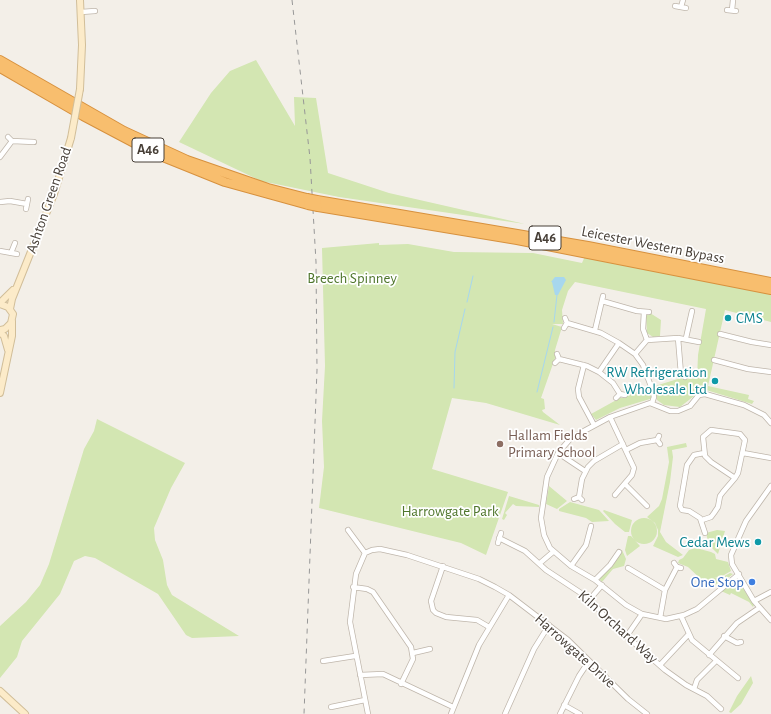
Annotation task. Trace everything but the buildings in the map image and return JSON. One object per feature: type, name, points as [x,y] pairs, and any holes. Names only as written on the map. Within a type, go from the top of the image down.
[{"type":"highway","name":"A46","points":[[0,60],[124,131],[180,157],[227,175],[308,201]]},
{"type":"highway","name":"A46","points":[[0,68],[90,120],[153,153],[225,182],[318,203]]},
{"type":"highway","name":"Leicester Western Bypass","points":[[318,203],[588,246],[771,282]]},
{"type":"highway","name":"Leicester Western Bypass","points":[[318,203],[771,290]]},
{"type":"street","name":"Ashton Green Road","points":[[10,309],[17,286],[54,194],[71,138],[80,89],[80,0]]},
{"type":"street","points":[[675,6],[684,8],[683,0]]},
{"type":"street","points":[[732,10],[733,0]]},
{"type":"street","points":[[81,14],[95,12]]},
{"type":"street","points":[[0,157],[10,139],[34,142]]},
{"type":"street","points":[[0,202],[10,201],[27,204]]},
{"type":"street","points":[[11,253],[15,243]]},
{"type":"street","points":[[0,251],[17,254]]},
{"type":"street","name":"Ashton Green Road","points":[[0,392],[8,352],[13,314],[6,305],[0,303],[17,286]]},
{"type":"street","points":[[594,330],[602,298],[647,312],[643,329],[647,340]]},
{"type":"street","points":[[686,338],[692,310]]},
{"type":"street","points":[[564,328],[566,320],[594,330],[619,343],[635,354],[644,365],[654,396],[652,403]]},
{"type":"street","points":[[8,352],[4,336],[0,331],[8,327],[12,321]]},
{"type":"street","points":[[720,334],[771,345]]},
{"type":"street","points":[[678,338],[683,376]]},
{"type":"street","points":[[635,354],[647,340],[686,338],[699,342]]},
{"type":"street","points":[[599,372],[619,343]]},
{"type":"street","points":[[557,359],[584,366],[599,372],[613,383],[620,396]]},
{"type":"street","points":[[714,360],[771,372]]},
{"type":"street","points":[[584,366],[578,389],[579,397],[594,425]]},
{"type":"street","points":[[739,574],[697,609],[681,616],[660,618],[642,614],[626,605],[602,585],[571,566],[553,552],[548,544],[541,518],[548,471],[558,453],[568,440],[610,417],[629,409],[652,403],[666,410],[678,411],[690,406],[698,395],[705,394],[744,405],[764,415],[771,423]]},
{"type":"street","points":[[764,415],[771,415]]},
{"type":"street","points":[[610,417],[634,468],[632,475],[615,495]]},
{"type":"street","points":[[702,520],[711,517],[714,513],[718,507],[720,496],[735,478],[740,469],[745,440],[742,435],[714,429],[703,437],[704,453],[711,462],[735,478]]},
{"type":"street","points":[[626,450],[640,443],[658,440]]},
{"type":"street","points":[[578,499],[585,472],[594,461],[623,444]]},
{"type":"street","points":[[558,453],[585,472]]},
{"type":"street","points":[[704,453],[694,455],[687,465],[680,506],[682,510],[689,511],[702,520],[705,532]]},
{"type":"street","points":[[743,453],[771,458]]},
{"type":"street","points":[[625,484],[648,507]]},
{"type":"street","points":[[771,486],[748,517],[732,551],[731,560],[754,601],[771,620]]},
{"type":"street","points":[[571,566],[586,545],[592,524]]},
{"type":"street","points":[[347,529],[365,553],[358,568],[353,587],[350,622],[355,656],[368,714]]},
{"type":"street","name":"Kiln Orchard Way","points":[[499,538],[524,550],[546,570],[590,599],[626,637],[686,685],[705,695],[715,706],[721,709]]},
{"type":"street","name":"Harrowgate Drive","points":[[365,553],[380,549],[407,555],[479,579],[509,595],[549,625],[628,699],[647,714]]},
{"type":"street","points":[[540,563],[553,552]]},
{"type":"street","points":[[595,580],[610,565],[619,552]]},
{"type":"street","points":[[443,566],[431,601],[433,610],[440,616],[477,620],[489,627]]},
{"type":"street","points":[[660,618],[665,590],[677,566]]},
{"type":"street","points":[[627,567],[665,590]]},
{"type":"street","points":[[590,599],[602,585]]},
{"type":"street","points":[[353,587],[367,589],[373,592],[411,647],[413,659],[401,684]]},
{"type":"street","points":[[754,601],[771,592]]},
{"type":"street","points":[[451,714],[479,645],[509,595]]},
{"type":"street","points":[[709,655],[724,636],[739,621],[759,608]]},
{"type":"street","points":[[626,637],[642,614]]},
{"type":"street","points":[[681,616],[688,635],[709,655],[736,677],[730,681]]},
{"type":"street","points":[[505,714],[534,649],[549,625]]},
{"type":"street","points":[[660,665],[688,635]]},
{"type":"street","points":[[724,636],[737,643],[740,642]]},
{"type":"street","points":[[413,653],[430,649]]},
{"type":"street","points":[[322,661],[355,656]]},
{"type":"street","points":[[328,660],[329,666]]},
{"type":"street","points":[[560,714],[589,661]]},
{"type":"street","points":[[694,689],[697,680],[716,661]]},
{"type":"street","points":[[360,675],[383,674],[401,684],[453,707]]},
{"type":"street","points":[[0,691],[25,714]]},
{"type":"street","points":[[331,707],[337,703],[365,700]]},
{"type":"street","points":[[564,705],[580,714]]},
{"type":"green space","points":[[256,60],[295,126],[294,97],[316,98],[328,173],[389,193],[525,224],[339,197],[261,181],[179,142],[211,93],[230,71]]},
{"type":"green space","points":[[379,243],[379,245],[408,244],[454,252],[533,253],[582,263],[585,256],[771,293],[771,322],[725,310],[708,386],[749,395],[748,399],[754,401],[752,404],[703,389],[680,407],[664,405],[657,400],[655,386],[681,378],[697,379],[698,355],[706,309],[575,282],[568,291],[562,310],[563,324],[552,324],[562,327],[555,350],[555,358],[541,398],[544,399],[545,409],[542,410],[543,412],[560,425],[486,403],[452,398],[432,469],[508,492],[486,555],[461,543],[319,508],[324,467],[322,421],[325,366],[322,248]]},
{"type":"green space","points":[[650,313],[661,320],[660,336],[653,337],[647,333],[646,316]]},
{"type":"green space","points":[[649,388],[652,397],[650,399],[620,408],[596,420],[591,414],[620,398],[625,398],[625,396]]},
{"type":"green space","points":[[97,419],[185,463],[171,488],[154,528],[155,540],[163,560],[167,585],[172,595],[239,636],[192,638],[186,635],[158,594],[95,558],[85,556],[74,561],[60,594],[22,641],[17,657],[0,678],[0,626],[26,602],[40,585],[49,564],[84,449],[94,431]]},
{"type":"green space","points":[[686,443],[687,447],[672,450],[673,457],[670,482],[660,532],[666,542],[683,555],[678,557],[653,546],[658,536],[658,530],[655,523],[647,517],[659,506],[662,499],[669,462],[667,447]]},
{"type":"green space","points":[[549,486],[567,501],[557,509],[546,504]]},
{"type":"green space","points":[[509,496],[539,505],[539,507],[516,506],[513,504],[505,513],[507,515],[504,520],[502,519]]},
{"type":"green space","points":[[570,502],[599,510],[609,521],[592,522],[586,518],[559,511],[559,509]]},
{"type":"green space","points":[[604,510],[632,520],[629,532],[625,532],[615,524],[603,511]]},
{"type":"green space","points":[[644,518],[653,522],[657,531],[653,540],[644,544],[635,540],[631,531],[635,522]]},
{"type":"green space","points":[[717,530],[725,531],[718,554],[709,545],[706,533]]},
{"type":"green space","points":[[628,536],[631,536],[640,546],[627,556],[625,550]]},
{"type":"green space","points":[[696,548],[711,552],[715,554],[716,559],[728,562],[731,571],[719,578],[714,577],[719,579],[730,573],[733,574],[718,586],[713,586],[703,581],[688,567],[678,563],[689,550]]},
{"type":"green space","points":[[622,550],[626,559],[624,566],[613,569],[602,582],[598,578],[613,563]]},
{"type":"green space","points":[[737,579],[754,605],[753,607],[749,602],[731,593],[730,595],[721,591]]},
{"type":"green space","points":[[751,676],[753,683],[741,704],[731,713],[729,712],[737,696]]},
{"type":"water","points":[[555,277],[564,277],[566,280],[558,295],[555,295],[551,282]]},
{"type":"waterway","points":[[467,302],[473,276]]},
{"type":"waterway","points":[[554,322],[557,295]]},
{"type":"waterway","points":[[454,388],[455,352],[465,309]]},
{"type":"waterway","points":[[537,392],[553,327]]},
{"type":"railway","points":[[292,0],[310,158],[316,262],[317,370],[304,714]]},
{"type":"place","name":"CMS","points":[[728,318]]},
{"type":"place","name":"RW Refrigeration Wholesale Ltd","points":[[715,381]]},
{"type":"place","name":"Hallam Fields Primary School","points":[[500,444]]},
{"type":"place","name":"Cedar Mews","points":[[758,542]]},
{"type":"place","name":"One Stop","points":[[752,582]]},
{"type":"park label","name":"Breech Spinney","points":[[352,278]]},
{"type":"park label","name":"Harrowgate Park","points":[[450,511]]}]
